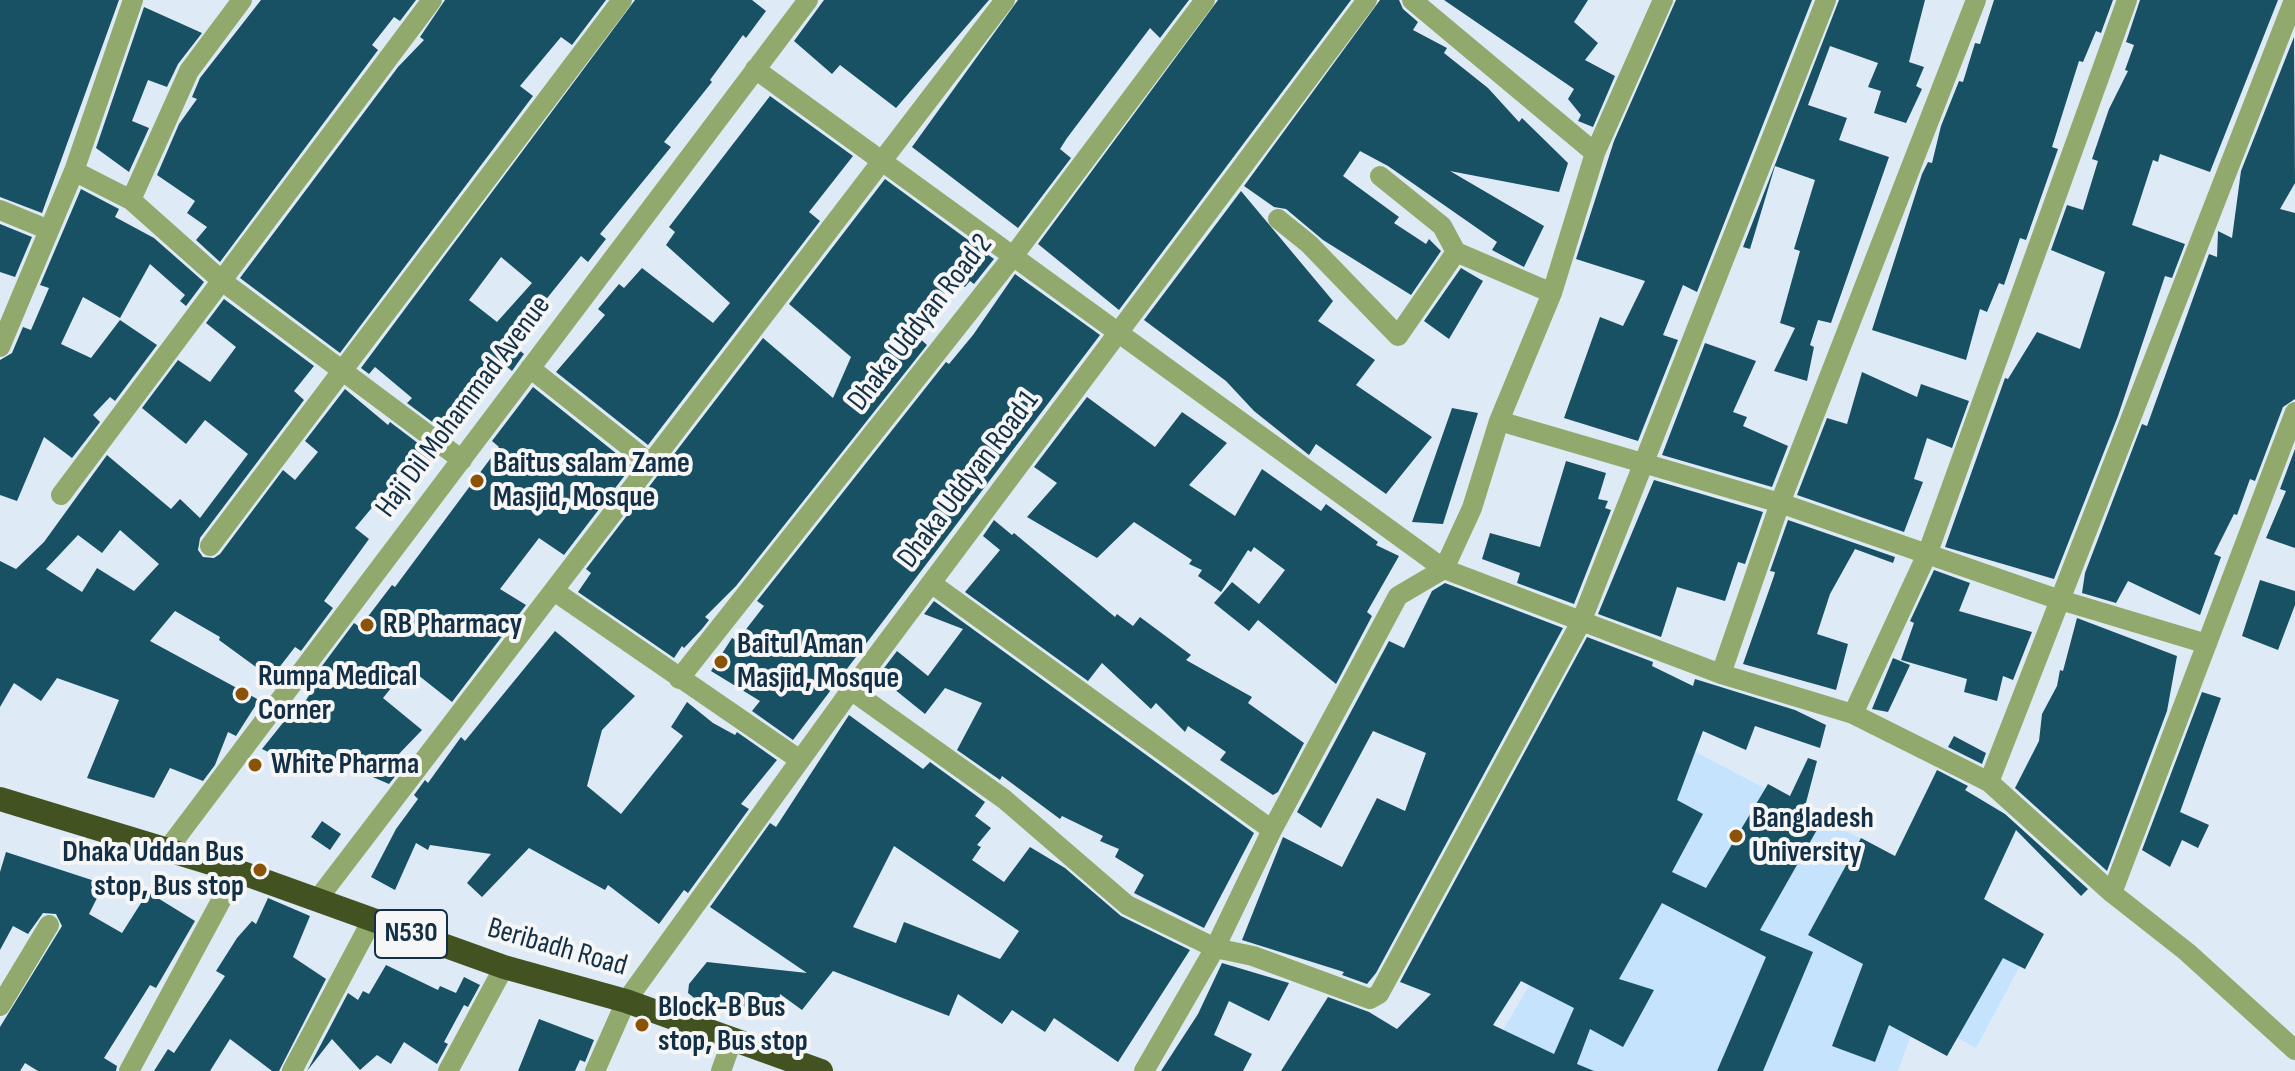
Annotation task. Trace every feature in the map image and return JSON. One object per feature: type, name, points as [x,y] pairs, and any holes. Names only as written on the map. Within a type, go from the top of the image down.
[{"type":"highway","name":"Beribadh Road","points":[[0,799],[237,871],[504,967],[626,1001],[821,1071]]},
{"type":"street","points":[[0,347],[74,171],[133,0]]},
{"type":"street","points":[[131,200],[189,71],[242,0]]},
{"type":"street","points":[[61,495],[432,0]]},
{"type":"street","points":[[210,546],[622,0]]},
{"type":"street","name":"Haji Dil Mohammad Avenue","points":[[167,850],[808,0]]},
{"type":"street","points":[[317,900],[1005,0]]},
{"type":"street","name":"Dhaka Uddyan Road 2","points":[[679,679],[1014,255],[1205,0]]},
{"type":"street","name":"Dhaka Uddyan Road 1","points":[[595,1071],[626,1001],[851,690],[1367,0]]},
{"type":"street","points":[[1412,0],[1595,153]]},
{"type":"street","points":[[1144,1071],[1215,948],[1272,830],[1398,596],[1444,569],[1472,508],[1499,421],[1552,293],[1595,153],[1663,0]]},
{"type":"street","points":[[851,690],[1004,799],[1127,905],[1215,948],[1253,956],[1370,999],[1379,994],[1511,744],[1581,622],[1826,0]]},
{"type":"street","points":[[1721,674],[1780,503],[1976,0]]},
{"type":"street","points":[[1853,714],[1928,552],[2127,0]]},
{"type":"street","points":[[1989,782],[2057,599],[2294,0]]},
{"type":"street","points":[[755,69],[1444,569],[1721,674],[1853,714],[1989,782],[2112,893],[2187,952],[2295,1050]]},
{"type":"street","points":[[74,171],[131,200],[222,281],[462,460]]},
{"type":"street","points":[[1380,176],[1442,226],[1456,252],[1552,293]]},
{"type":"street","points":[[0,210],[49,230]]},
{"type":"street","points":[[1278,219],[1309,244],[1398,336],[1456,252]]},
{"type":"street","points":[[530,368],[651,464]]},
{"type":"street","points":[[2112,893],[2295,412]]},
{"type":"street","points":[[1499,421],[1780,503],[2057,599],[2207,644]]},
{"type":"street","points":[[931,583],[1272,830]]},
{"type":"street","points":[[554,591],[800,760]]},
{"type":"street","points":[[129,1071],[237,871]]},
{"type":"street","points":[[292,1071],[372,920]]},
{"type":"street","points":[[0,1006],[49,925]]},
{"type":"street","points":[[448,1071],[504,967]]},
{"type":"street","points":[[721,1071],[733,1038]]},
{"type":"shaded area","name":"Bangladesh University","points":[[1673,740],[2038,932],[1976,1048],[1918,1016],[1898,1071],[1479,1071]]},
{"type":"building","points":[[0,0],[119,0],[42,213],[0,197]]},
{"type":"building","points":[[261,0],[416,0],[400,21],[394,17],[372,45],[378,50],[220,262],[196,240],[207,227],[187,213],[195,201],[157,175],[179,124],[197,99],[192,97],[200,78]]},
{"type":"building","points":[[445,0],[606,0],[572,45],[561,37],[520,86],[533,96],[340,353],[240,278],[398,67],[424,40],[420,37]]},
{"type":"building","points":[[635,0],[752,0],[766,11],[746,38],[743,35],[710,80],[712,82],[664,142],[671,147],[600,234],[606,239],[588,262],[581,256],[544,302],[547,304],[517,337],[513,345],[524,354],[512,371],[500,361],[462,411],[467,416],[451,436],[407,403],[412,398],[375,367],[369,374],[361,368]],"holes":[[[501,257],[532,283],[497,322],[469,300]]]},
{"type":"building","points":[[824,0],[989,0],[896,108],[840,65],[832,74],[794,41]]},
{"type":"building","points":[[1018,0],[1189,0],[1160,38],[1150,28],[1067,138],[1060,149],[1071,158],[1018,228],[912,147]]},
{"type":"building","points":[[1218,0],[1351,0],[1119,310],[1038,244]]},
{"type":"building","points":[[1380,0],[1399,0],[1403,9],[1418,22],[1413,30],[1447,48],[1444,53],[1488,88],[1519,122],[1522,118],[1568,163],[1559,192],[1450,171],[1544,226],[1524,267],[1492,250],[1497,242],[1388,166],[1360,151],[1343,176],[1399,217],[1394,223],[1426,244],[1429,239],[1441,251],[1411,295],[1323,240],[1286,209],[1274,207],[1244,186]]},
{"type":"building","points":[[1444,0],[1588,0],[1574,22],[1598,43],[1585,60],[1615,76],[1593,127],[1578,121],[1581,115],[1568,99],[1574,89]]},
{"type":"building","points":[[1676,0],[1812,0],[1697,292],[1683,285],[1663,335],[1678,340],[1638,441],[1564,418],[1600,317],[1623,326],[1645,281],[1576,259],[1614,141]]},
{"type":"building","points":[[1839,0],[1925,0],[1909,62],[1924,67],[1916,86],[1922,89],[1906,123],[1874,113],[1881,91],[1868,87],[1878,63],[1830,46],[1808,105],[1847,118],[1839,140],[1889,157],[1831,323],[1818,320],[1810,345],[1814,347],[1807,381],[1774,371],[1795,328],[1780,323],[1800,251],[1794,249],[1815,180],[1775,166],[1750,249],[1743,247]]},
{"type":"building","points":[[1994,0],[2113,0],[2101,33],[2096,31],[2083,62],[2079,61],[2052,147],[2058,149],[2026,240],[2020,238],[2004,285],[1999,283],[1987,312],[1980,309],[1966,360],[1872,330],[1922,174],[1928,162],[1932,163],[1941,126],[1959,81],[1963,82],[1975,43],[1980,44]]},
{"type":"building","points":[[2140,0],[2278,0],[2210,172],[2160,154],[2158,162],[2153,160],[2132,225],[2185,244],[2172,278],[2165,276],[2118,416],[2054,579],[1945,547],[2005,378],[2008,379],[2037,332],[2080,349],[2105,272],[2051,250],[2067,205],[2083,210],[2098,161],[2092,159],[2109,109],[2128,71],[2125,70],[2134,45],[2126,42]]},
{"type":"building","points":[[144,7],[202,33],[178,64],[167,87],[148,80],[132,121],[149,128],[129,172],[96,148]]},
{"type":"building","points":[[2294,37],[2295,183],[2280,209],[2295,213],[2295,399],[2283,407],[2255,481],[2250,479],[2237,515],[2234,514],[2214,554],[2221,557],[2200,615],[2128,581],[2116,603],[2082,593],[2085,573],[2142,424],[2147,426],[2209,254],[2217,257],[2218,231],[2232,238],[2241,171]]},
{"type":"building","points":[[770,96],[853,156],[809,212],[820,221],[648,445],[556,372],[605,315],[598,309],[619,284],[624,288],[642,268],[713,323],[730,303],[666,245],[675,232],[669,227]]},
{"type":"building","points":[[885,179],[994,259],[974,284],[970,281],[965,287],[956,280],[926,315],[931,319],[917,336],[927,345],[736,586],[705,617],[709,620],[702,629],[684,648],[682,646],[674,658],[578,592],[591,573],[586,569],[763,338],[833,398],[851,357],[789,304]]},
{"type":"building","points":[[81,189],[119,209],[115,217],[154,238],[204,282],[186,306],[180,301],[185,295],[150,264],[120,318],[83,297],[61,344],[91,358],[120,320],[157,345],[115,401],[110,397],[93,415],[100,422],[72,458],[44,437],[17,501],[0,495],[0,360],[12,353],[23,327],[31,330],[49,288],[40,285]]},
{"type":"building","points":[[1241,191],[1333,301],[1318,321],[1375,360],[1356,385],[1432,437],[1386,494],[1316,444],[1309,455],[1254,411],[1226,381],[1144,320]]},
{"type":"building","points":[[0,224],[32,237],[15,277],[0,272]]},
{"type":"building","points":[[1461,268],[1483,281],[1449,339],[1424,321]]},
{"type":"building","points":[[1015,274],[1100,335],[793,740],[752,711],[760,701],[711,671],[732,638],[737,641],[764,606],[757,601],[946,362],[949,364],[973,335]]},
{"type":"building","points":[[224,299],[314,366],[294,391],[304,400],[200,538],[198,550],[203,557],[214,558],[220,554],[283,470],[295,480],[318,452],[305,441],[345,389],[388,425],[390,422],[435,456],[413,484],[400,474],[355,528],[369,539],[324,601],[333,608],[301,651],[295,647],[271,678],[219,640],[220,637],[175,611],[150,641],[259,700],[236,736],[228,732],[215,765],[203,781],[170,768],[154,798],[87,778],[119,700],[57,678],[41,701],[14,683],[0,707],[0,561],[16,569],[44,542],[107,455],[171,509],[180,499],[200,518],[248,454],[205,420],[186,444],[142,408],[178,360],[210,382],[236,347],[206,323]],"holes":[[[120,530],[159,564],[134,591],[97,568],[82,592],[46,569],[78,535],[102,553]]]},
{"type":"building","points":[[1705,343],[1756,361],[1733,412],[1747,417],[1743,426],[1788,446],[1772,487],[1662,455]]},
{"type":"building","points":[[1862,372],[1917,397],[1921,384],[1969,401],[1952,448],[1927,438],[1914,479],[1923,482],[1904,532],[1797,495],[1827,418],[1847,424]]},
{"type":"building","points":[[533,387],[632,466],[564,555],[539,538],[500,589],[526,605],[452,702],[408,667],[383,698],[422,730],[396,757],[405,764],[389,784],[326,757],[310,772],[262,749],[286,719],[291,723],[294,719],[298,721],[308,706],[304,703],[326,670],[322,666],[354,623],[360,627],[392,585],[395,587],[499,447],[492,441]]},
{"type":"building","points":[[1087,397],[1155,447],[1182,412],[1227,443],[1189,485],[1235,516],[1262,469],[1321,511],[1326,504],[1378,542],[1376,545],[1399,556],[1367,612],[1372,616],[1336,684],[1258,620],[1249,631],[1214,603],[1232,582],[1259,604],[1285,570],[1254,547],[1251,552],[1248,550],[1221,592],[1198,576],[1202,570],[1189,564],[1192,560],[1134,522],[1097,558],[1027,517],[1057,483],[1034,467]]},
{"type":"building","points":[[1452,408],[1478,413],[1443,524],[1412,522]]},
{"type":"building","points":[[2295,449],[2295,548],[2266,538],[2286,491],[2280,489]]},
{"type":"building","points":[[1566,461],[1606,473],[1598,499],[1608,501],[1605,508],[1611,510],[1574,604],[1517,583],[1520,573],[1482,559],[1490,533],[1540,547]]},
{"type":"building","points":[[1654,480],[1763,512],[1745,564],[1738,562],[1725,601],[1677,587],[1661,637],[1598,614]]},
{"type":"building","points":[[994,520],[1115,617],[1117,614],[1133,626],[1140,617],[1191,655],[1186,660],[1252,697],[1248,703],[1304,743],[1278,792],[1273,795],[1220,760],[1226,752],[1188,726],[1185,732],[1156,703],[1151,709],[1102,663],[1088,681],[965,592],[1000,550],[983,536]]},
{"type":"building","points":[[1788,520],[1895,557],[1893,563],[1855,549],[1830,594],[1817,634],[1848,644],[1836,690],[1743,664],[1774,576],[1775,572],[1770,571]]},
{"type":"building","points":[[1934,570],[1970,583],[1959,611],[2032,632],[2013,680],[2003,676],[1997,701],[1964,692],[1967,679],[1901,660],[1914,623],[1910,621]]},
{"type":"building","points":[[2260,580],[2295,591],[2295,605],[2278,650],[2242,636]]},
{"type":"building","points":[[1445,583],[1563,628],[1376,973],[1367,984],[1342,975],[1344,972],[1242,940],[1283,837],[1342,867],[1377,798],[1405,811],[1426,753],[1373,731],[1321,828],[1297,812],[1389,641],[1404,648],[1432,591]]},
{"type":"building","points":[[934,601],[1254,833],[1204,928],[1134,893],[1144,875],[1115,857],[1119,849],[1100,841],[1103,836],[1062,816],[1060,819],[1002,776],[1000,780],[957,750],[982,703],[945,688],[925,714],[878,676],[897,651],[928,676],[963,629],[924,614]]},
{"type":"building","points":[[2077,618],[2177,656],[2167,711],[2107,871],[2015,788],[2039,741],[2042,714],[2057,686],[2060,670],[2063,671]]},
{"type":"building","points":[[555,631],[635,696],[602,730],[587,786],[621,814],[683,736],[671,727],[687,702],[713,723],[735,735],[737,732],[777,760],[741,804],[749,809],[688,893],[684,890],[659,924],[608,885],[605,890],[529,848],[482,897],[467,883],[491,854],[430,845],[428,850],[416,843],[395,890],[371,877],[396,829],[418,799],[414,795],[425,780],[428,783],[461,737],[465,741]]},
{"type":"building","points":[[1587,637],[1653,662],[1652,666],[1693,686],[1695,679],[1795,710],[1826,725],[1820,748],[1755,726],[1746,750],[1703,731],[1677,800],[1703,814],[1672,872],[1706,888],[1768,784],[1790,796],[1808,758],[1817,761],[1803,814],[1822,821],[1760,930],[1813,952],[1763,1071],[1717,1071],[1766,957],[1662,903],[1619,979],[1654,990],[1623,1047],[1590,1029],[1577,1064],[1594,1071],[1281,1071],[1328,997],[1369,1012],[1397,1029],[1431,994],[1400,982]],"holes":[[[1521,981],[1574,1008],[1554,1054],[1493,1025]]]},
{"type":"building","points":[[1893,658],[1910,665],[1888,712],[1872,709]]},
{"type":"building","points":[[2202,692],[2221,698],[2180,812],[2209,825],[2198,848],[2182,840],[2170,867],[2142,850]]},
{"type":"building","points":[[849,715],[923,769],[930,762],[985,802],[975,816],[991,828],[977,845],[981,847],[972,860],[1004,882],[1030,847],[1065,868],[1121,916],[1190,950],[1118,1062],[1054,1018],[1045,1032],[1012,1010],[1002,1024],[958,994],[949,1016],[833,971],[802,1010],[780,994],[777,1016],[708,1009],[688,993],[689,984],[707,962],[807,973],[710,907],[770,823],[776,827]],"holes":[[[894,846],[1019,931],[1000,959],[904,922],[896,943],[853,927]]]},
{"type":"building","points":[[1954,736],[1986,753],[1982,764],[1948,747]]},
{"type":"building","points":[[1937,770],[1968,786],[1965,790],[2005,814],[2088,889],[2081,896],[2016,830],[1984,899],[2044,934],[2025,969],[2003,958],[1947,1056],[1889,1025],[1875,1062],[1832,1046],[1863,964],[1808,935],[1861,838],[1895,856]]},
{"type":"building","points":[[322,821],[341,834],[330,850],[311,837]]},
{"type":"building","points":[[6,852],[104,884],[89,914],[122,933],[148,892],[195,921],[156,988],[150,985],[104,1058],[117,1066],[116,1071],[38,1071],[25,1063],[20,1071],[0,1071],[0,1027],[62,926],[56,914],[43,913],[28,934],[13,926],[0,950],[0,872]]},
{"type":"building","points":[[268,898],[310,916],[293,957],[326,979],[279,1071],[272,1071],[230,1039],[210,1071],[154,1071],[168,1049],[174,1053],[225,976],[216,971],[237,938],[252,921],[256,924]]},
{"type":"building","points":[[1222,963],[1289,983],[1269,1021],[1229,1001],[1214,1035],[1252,1054],[1243,1071],[1161,1071],[1198,1014]]},
{"type":"building","points":[[386,965],[438,990],[440,986],[456,993],[464,977],[480,985],[468,1007],[464,1005],[444,1042],[448,1044],[437,1064],[404,1042],[391,1064],[377,1055],[360,1070],[332,1039],[307,1071],[348,993],[358,1000],[363,991],[369,994]]},
{"type":"building","points":[[539,1019],[594,1040],[585,1062],[580,1060],[575,1071],[518,1071]]},
{"type":"place","name":"Baitus salam Zame Masjid, Mosque","points":[[477,481]]},
{"type":"place","name":"RB Pharmacy","points":[[367,625]]},
{"type":"place","name":"Baitul Aman Masjid, Mosque","points":[[721,662]]},
{"type":"place","name":"Rumpa Medical Corner","points":[[242,694]]},
{"type":"place","name":"White Pharma","points":[[255,765]]},
{"type":"place","name":"Bangladesh University","points":[[1736,836]]},
{"type":"place","name":"Dhaka Uddan Bus stop, Bus stop","points":[[260,870]]},
{"type":"place","name":"Block-B Bus stop, Bus stop","points":[[642,1025]]}]
